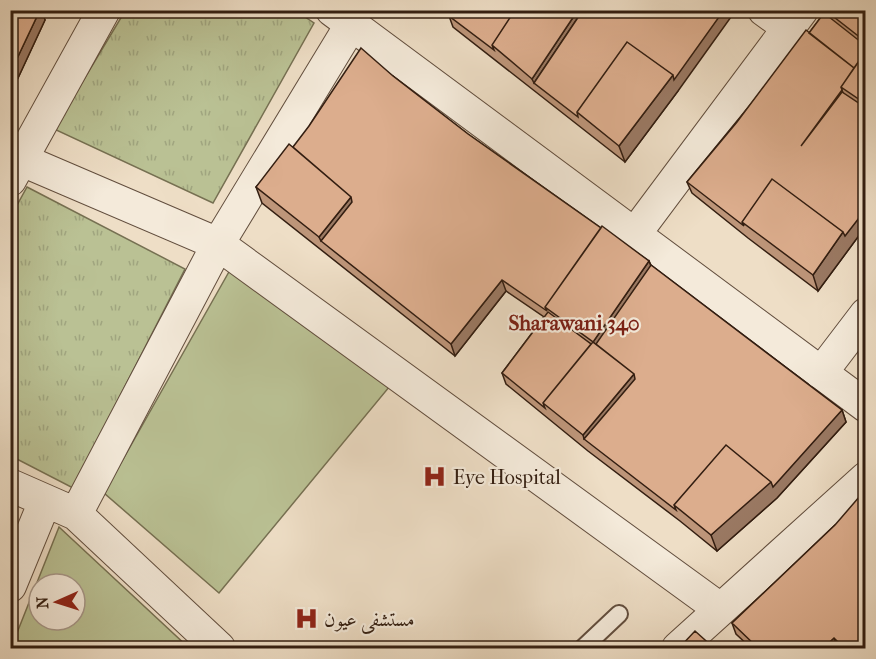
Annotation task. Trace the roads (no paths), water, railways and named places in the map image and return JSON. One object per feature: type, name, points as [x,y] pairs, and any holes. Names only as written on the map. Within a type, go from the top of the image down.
[{"type":"street","points":[[104,10],[16,170],[218,244],[720,609]]},
{"type":"street","points":[[634,234],[785,16]]},
{"type":"street","points":[[76,514],[218,244],[341,18],[866,406]]},
{"type":"street","points":[[821,373],[866,314]]},
{"type":"street","points":[[678,648],[866,478]]},
{"type":"street","points":[[10,485],[76,514],[219,648]]},
{"type":"street","points":[[10,586],[45,501]]},
{"type":"lane","points":[[583,648],[619,614]]},
{"type":"place","name":"Eye Hospital","points":[[435,477]]},
{"type":"place","name":"مستشفى عيون","points":[[306,619]]},
{"type":"district","name":"Sharawani 340","points":[[574,323]]}]
